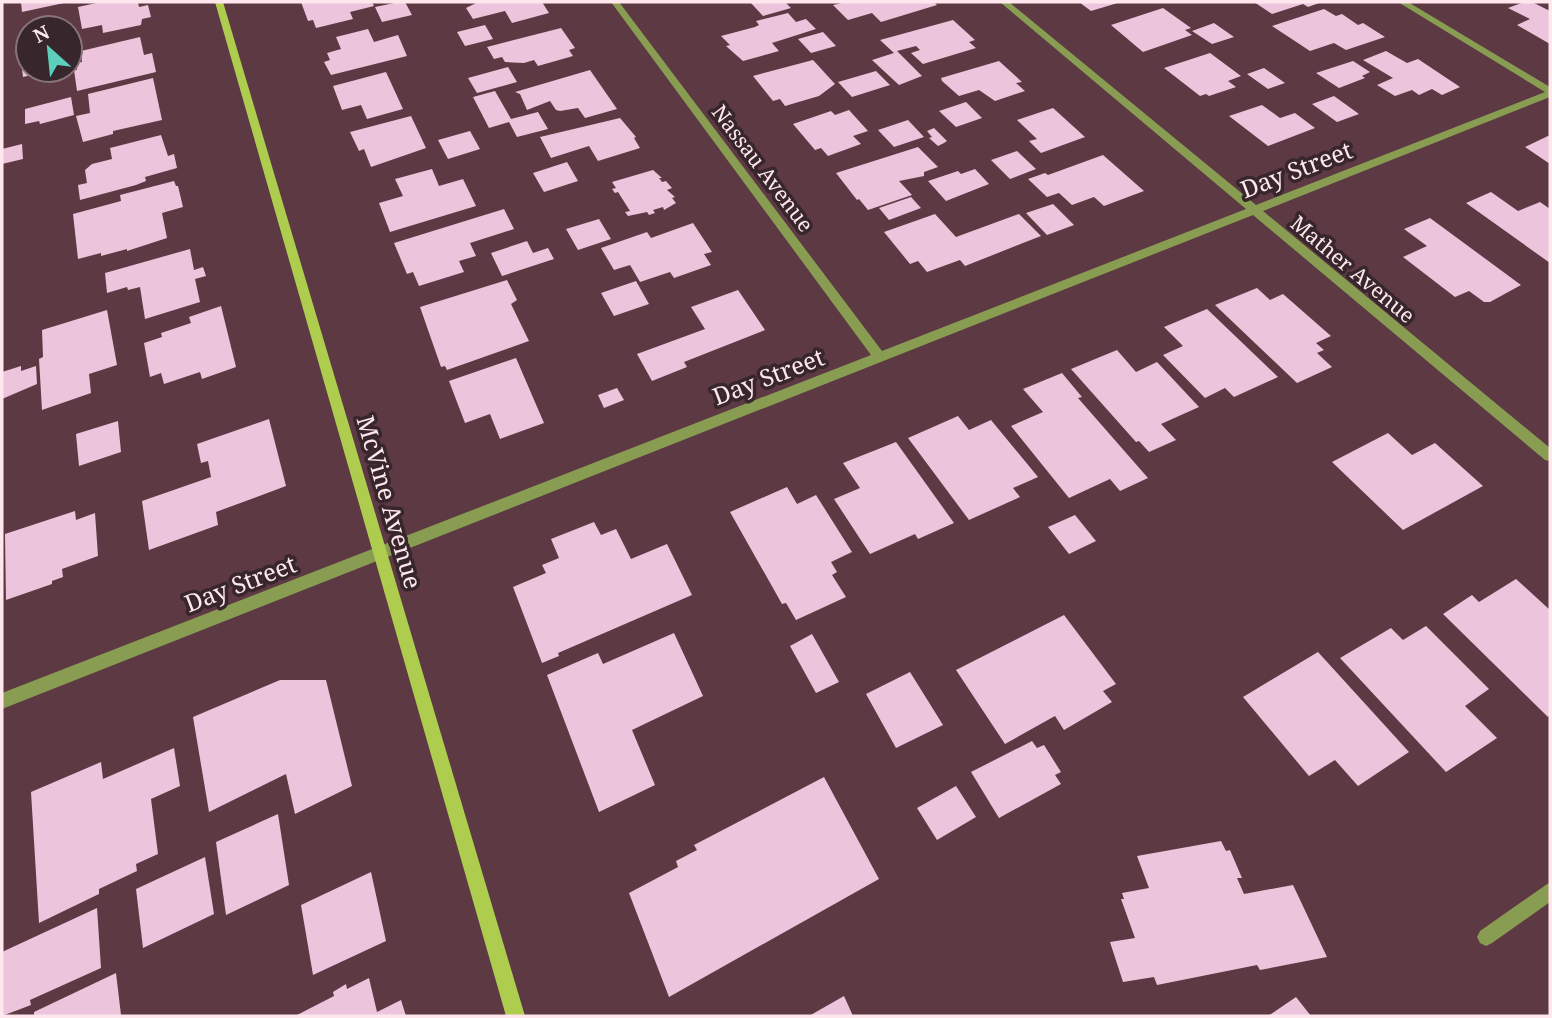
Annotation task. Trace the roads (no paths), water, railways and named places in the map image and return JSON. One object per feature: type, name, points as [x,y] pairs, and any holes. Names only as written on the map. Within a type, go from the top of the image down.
[{"type":"street","name":"McVine Avenue","points":[[219,2],[516,1016]]},
{"type":"street","name":"Nassau Avenue","points":[[615,2],[880,357]]},
{"type":"street","name":"Mather Avenue","points":[[1004,2],[1550,456]]},
{"type":"street","points":[[1402,2],[1550,93]]},
{"type":"street","name":"Day Street","points":[[2,701],[1550,93]]},
{"type":"street","points":[[1486,937],[1550,891]]}]
